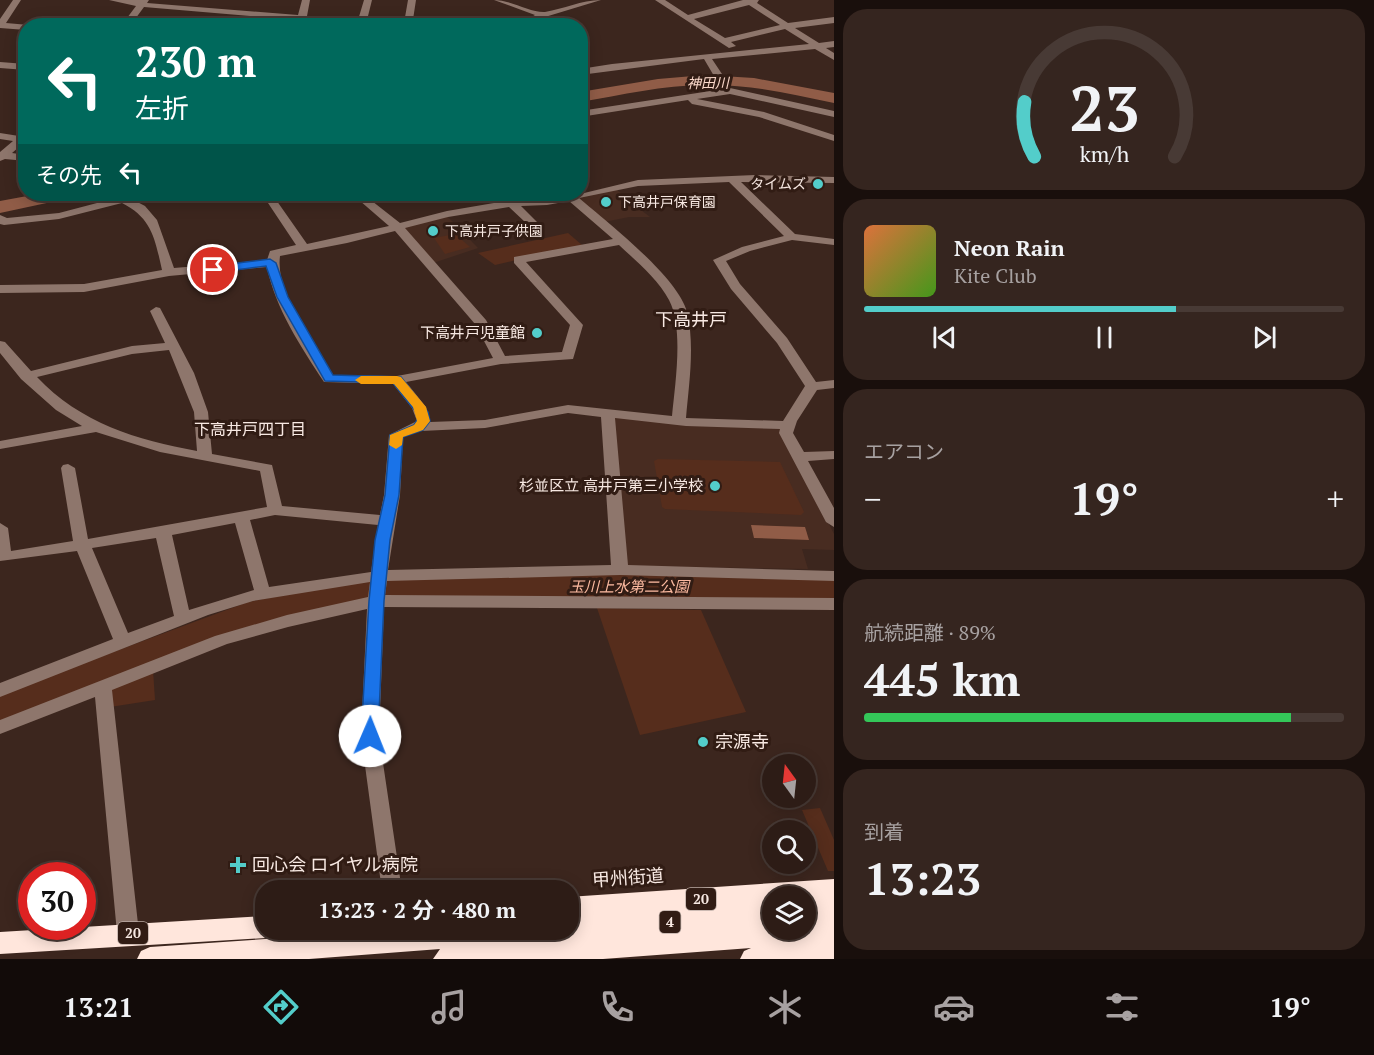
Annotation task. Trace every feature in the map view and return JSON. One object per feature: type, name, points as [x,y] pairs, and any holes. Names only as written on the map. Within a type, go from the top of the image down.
[{"type":"highway","name":"甲州街道","points":[[579,907],[834,890]]},
{"type":"highway","points":[[816,911],[834,910]]},
{"type":"highway","name":"4","points":[[579,928],[762,916]]},
{"type":"highway","name":"20","points":[[0,943],[128,933],[255,927]]},
{"type":"highway","name":"4","points":[[446,959],[834,931]]},
{"type":"highway","points":[[150,959],[416,940]]},
{"type":"highway","points":[[753,959],[834,953]]},
{"type":"street","points":[[17,0],[0,25],[18,26]]},
{"type":"street","points":[[113,0],[191,5],[240,13],[302,18],[306,0]]},
{"type":"street","points":[[239,0],[239,18]]},
{"type":"street","points":[[363,18],[368,0]]},
{"type":"street","points":[[409,18],[412,0]]},
{"type":"street","points":[[498,0],[542,15]]},
{"type":"street","points":[[536,18],[594,0]]},
{"type":"street","points":[[659,0],[744,55]]},
{"type":"street","points":[[686,18],[753,1],[834,57]]},
{"type":"street","points":[[132,18],[144,3]]},
{"type":"street","points":[[724,40],[787,26],[834,20]]},
{"type":"street","points":[[588,71],[667,58],[744,55],[834,44]]},
{"type":"street","points":[[707,57],[717,74]]},
{"type":"street","points":[[0,65],[18,66]]},
{"type":"street","points":[[588,113],[730,91],[834,114]]},
{"type":"street","points":[[683,98],[761,114],[834,138]]},
{"type":"street","points":[[0,136],[18,138]]},
{"type":"street","points":[[1,156],[18,143]]},
{"type":"street","points":[[1,156],[18,157]]},
{"type":"street","points":[[588,193],[638,183],[732,179],[834,180]]},
{"type":"street","points":[[732,179],[792,237]]},
{"type":"street","points":[[0,218],[4,222],[59,216],[107,201]]},
{"type":"street","points":[[130,201],[152,220],[169,272]]},
{"type":"street","points":[[272,201],[304,248]]},
{"type":"street","points":[[366,201],[428,255],[481,323],[501,360]]},
{"type":"street","points":[[506,201],[398,227],[274,253],[270,263],[282,297],[329,379],[397,380],[501,360],[568,356],[577,325],[518,260],[621,241]]},
{"type":"street","points":[[477,235],[533,224],[511,201]]},
{"type":"street","points":[[528,201],[552,201]]},
{"type":"street","points":[[576,201],[621,241],[662,282],[680,308],[683,365],[679,421]]},
{"type":"street","points":[[812,386],[782,341],[735,286],[719,260],[746,249],[792,237],[834,242]]},
{"type":"street","points":[[0,289],[84,288],[169,272],[270,263]]},
{"type":"street","points":[[156,311],[174,346],[201,412],[205,455]]},
{"type":"street","points":[[0,345],[26,376],[62,408],[100,427],[143,444],[267,468],[275,510]]},
{"type":"street","points":[[26,376],[132,350],[174,346]]},
{"type":"street","points":[[397,380],[422,412],[424,421],[419,428]]},
{"type":"street","points":[[812,386],[834,384]]},
{"type":"street","points":[[812,386],[808,399],[789,425],[786,433],[834,522]]},
{"type":"street","points":[[390,880],[370,736],[376,601],[392,495],[396,435],[419,428],[485,424],[568,409],[679,421],[789,425]]},
{"type":"street","points":[[608,413],[620,570]]},
{"type":"street","points":[[0,445],[100,427]]},
{"type":"street","points":[[799,457],[834,455]]},
{"type":"street","points":[[68,468],[82,545],[123,642]]},
{"type":"street","points":[[0,528],[4,557],[163,532],[275,510],[387,521]]},
{"type":"street","points":[[241,516],[263,594]]},
{"type":"street","points":[[163,532],[183,618]]},
{"type":"street","points":[[0,690],[183,618],[263,594],[379,576],[620,570],[834,576]]},
{"type":"street","points":[[0,727],[221,640],[287,621],[376,601],[834,604]]},
{"type":"street","points":[[103,687],[128,933]]},
{"type":"shaded area","name":"下高井戸保育園","points":[[616,189],[650,217],[629,217],[604,222],[580,201],[588,201],[588,194]]},
{"type":"shaded area","points":[[447,216],[478,248],[433,263],[401,228]]},
{"type":"shaded area","name":"杉並区立 高井戸第三小学校","points":[[613,417],[781,429],[834,534],[834,550],[802,549],[808,569],[625,566]]},
{"type":"shaded area","points":[[751,525],[805,527],[809,540],[754,538]]},
{"type":"green space","points":[[568,233],[582,245],[495,265],[478,253]]},
{"type":"green space","points":[[455,234],[470,247],[445,254],[434,238]]},
{"type":"green space","points":[[658,459],[780,462],[804,512],[801,515],[665,509],[662,507],[654,461]]},
{"type":"green space","name":"玉川上水第二公園","points":[[488,572],[834,576],[834,603],[376,601],[379,576]]},
{"type":"green space","points":[[373,578],[368,599],[260,624],[0,721],[0,694],[248,602]]},
{"type":"green space","points":[[597,608],[701,610],[746,712],[640,735]]},
{"type":"green space","points":[[153,670],[155,700],[110,707],[107,688]]},
{"type":"green space","points":[[820,808],[834,840],[834,871],[828,871],[816,843],[816,820],[806,820],[802,810]]},
{"type":"waterway","name":"神田川","points":[[588,96],[689,80],[721,80],[786,88],[834,98]]},
{"type":"waterway","name":"神田川","points":[[0,207],[29,201]]},
{"type":"slow traffic","points":[[361,380],[397,380],[422,412],[424,421],[419,428],[396,435],[396,445]]},
{"type":"place","name":"タイムズ","points":[[818,184]]},
{"type":"place","name":"下高井戸保育園","points":[[606,202]]},
{"type":"place","name":"下高井戸子供園","points":[[433,231]]},
{"type":"place","name":"下高井戸児童館","points":[[537,333]]},
{"type":"place","name":"杉並区立 高井戸第三小学校","points":[[715,486]]},
{"type":"place","name":"宗源寺","points":[[703,742]]},
{"type":"place","name":"回心会 ロイヤル病院","points":[[238,865]]},
{"type":"district","name":"下高井戸","points":[[691,320]]},
{"type":"district","name":"下高井戸四丁目","points":[[250,429]]},
{"type":"route","points":[[213,270],[270,263],[282,297],[329,379],[397,380],[422,412],[424,421],[419,428],[396,435],[392,495],[382,540],[376,601],[370,736]]}]
